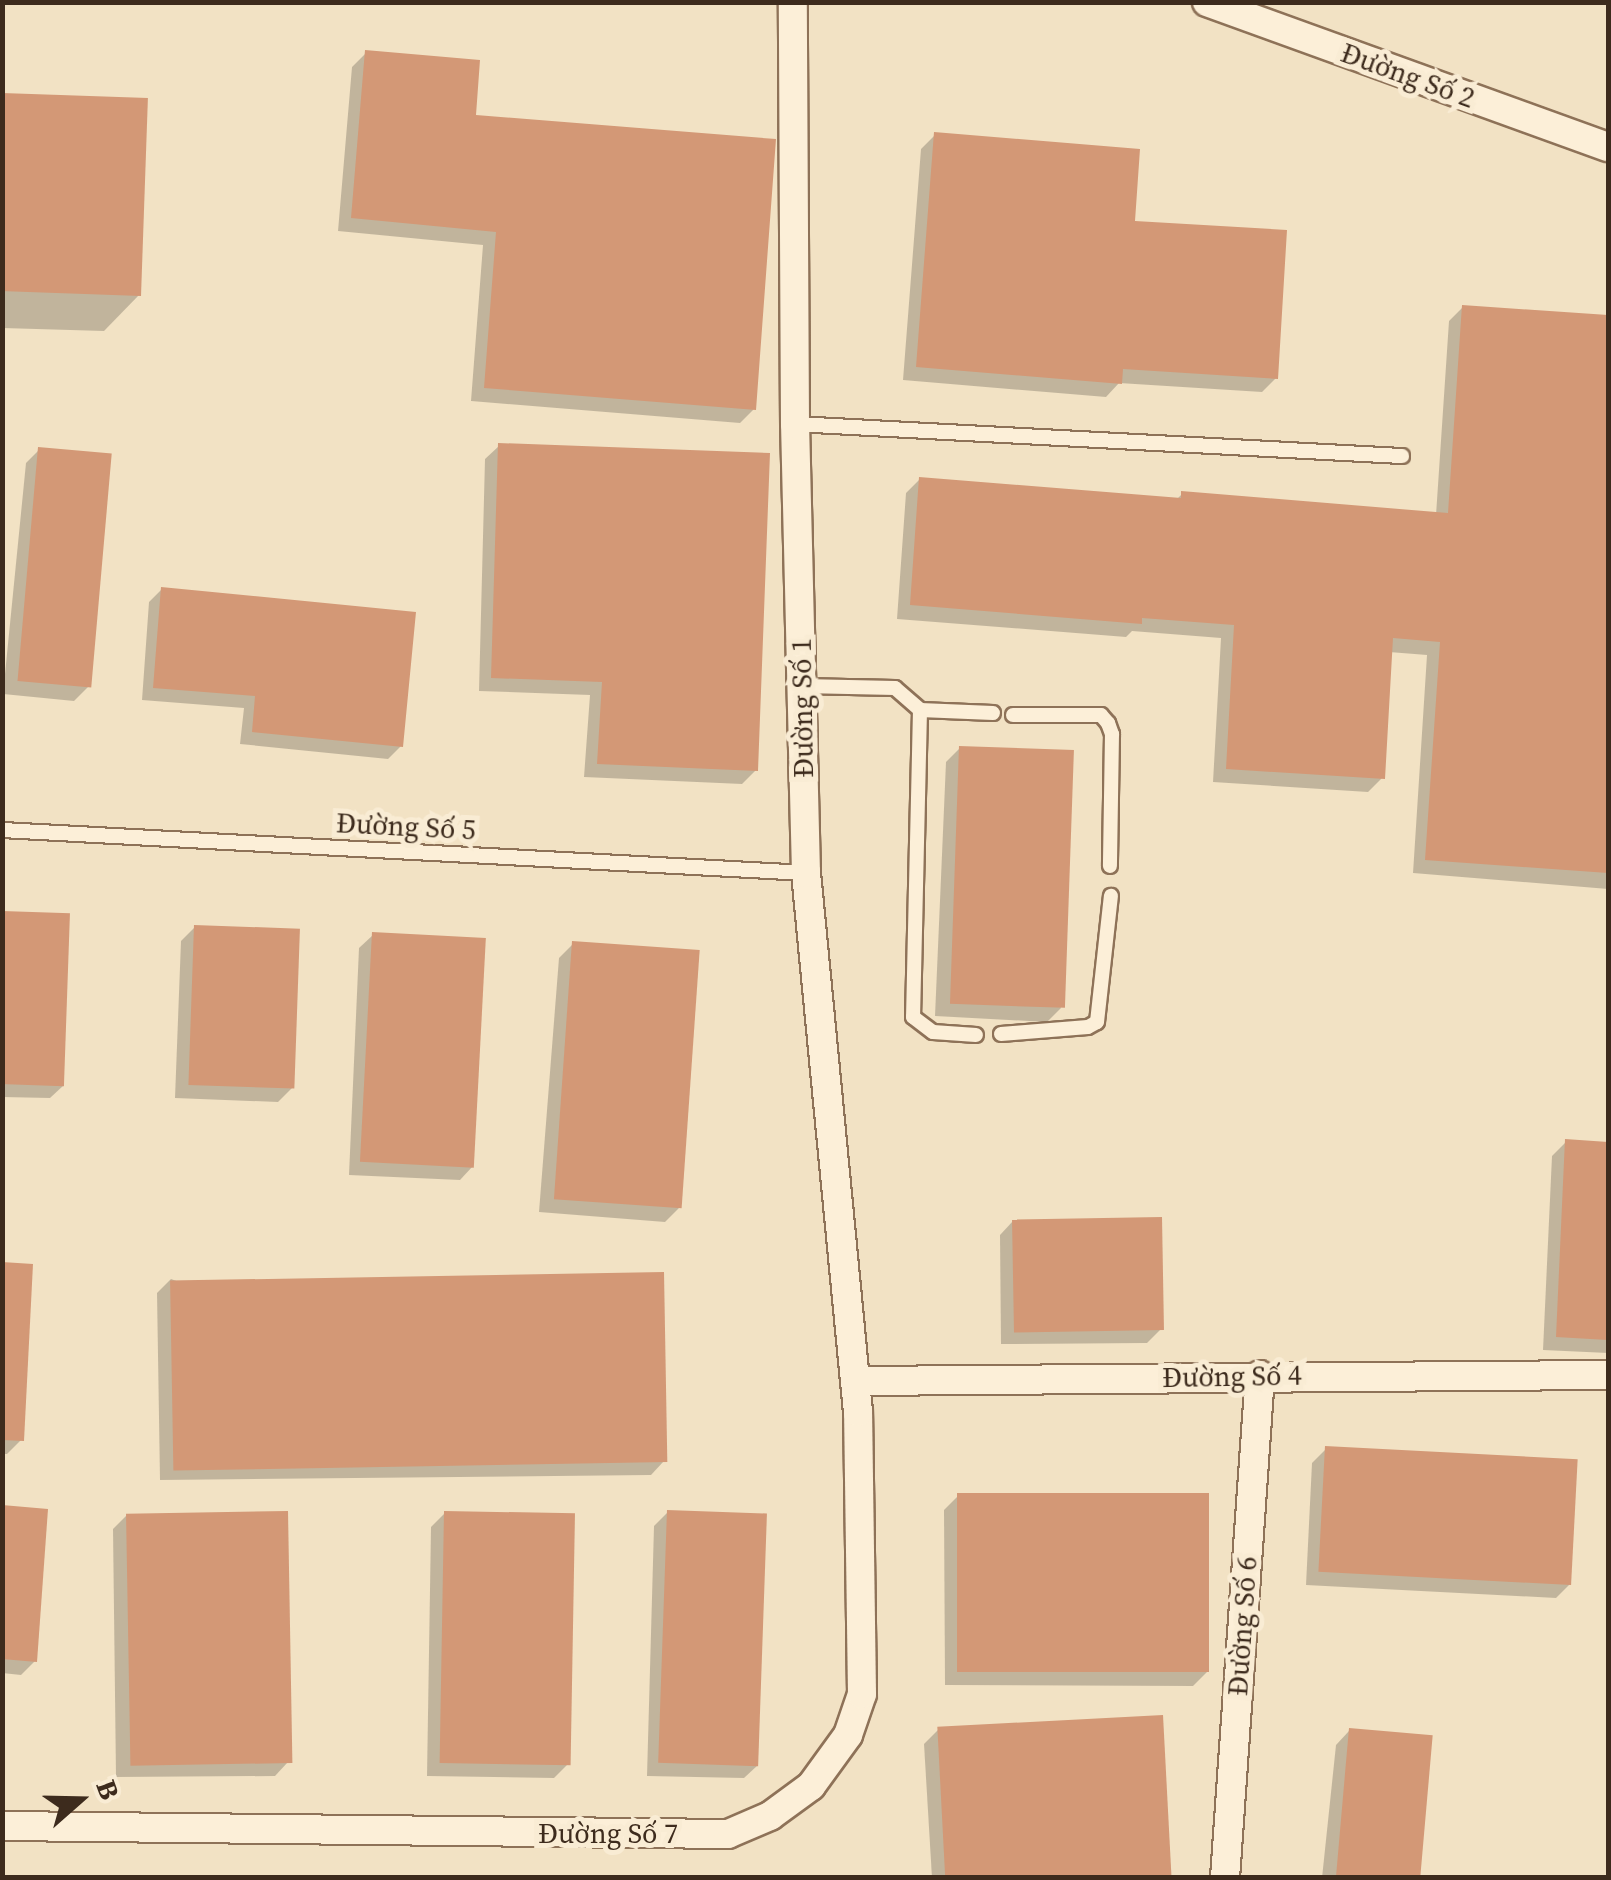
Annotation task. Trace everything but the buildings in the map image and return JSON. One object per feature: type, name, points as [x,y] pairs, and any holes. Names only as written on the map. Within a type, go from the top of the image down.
[{"type":"street","name":"Đường Số 1","points":[[792,2],[795,424],[806,873],[858,1412]]},
{"type":"street","name":"Đường Số 2","points":[[1207,2],[1608,147]]},
{"type":"street","name":"Đường Số 6","points":[[1225,1878],[1260,1375]]},
{"type":"street","name":"Đường Số 4","points":[[856,1381],[1608,1375]]},
{"type":"street","name":"Đường Số 7","points":[[2,1826],[728,1834],[770,1816],[811,1786],[848,1736],[862,1694],[858,1412]]},
{"type":"lane","points":[[795,424],[1402,456]]},
{"type":"lane","points":[[802,686],[894,688],[920,710],[994,713]]},
{"type":"lane","points":[[920,710],[912,1017],[932,1032],[976,1035]]},
{"type":"lane","points":[[1013,715],[1102,715],[1108,723],[1112,734],[1110,866]]},
{"type":"lane","name":"Đường Số 5","points":[[2,830],[806,873]]},
{"type":"lane","points":[[1001,1034],[1088,1027],[1098,1022],[1110,896]]}]
